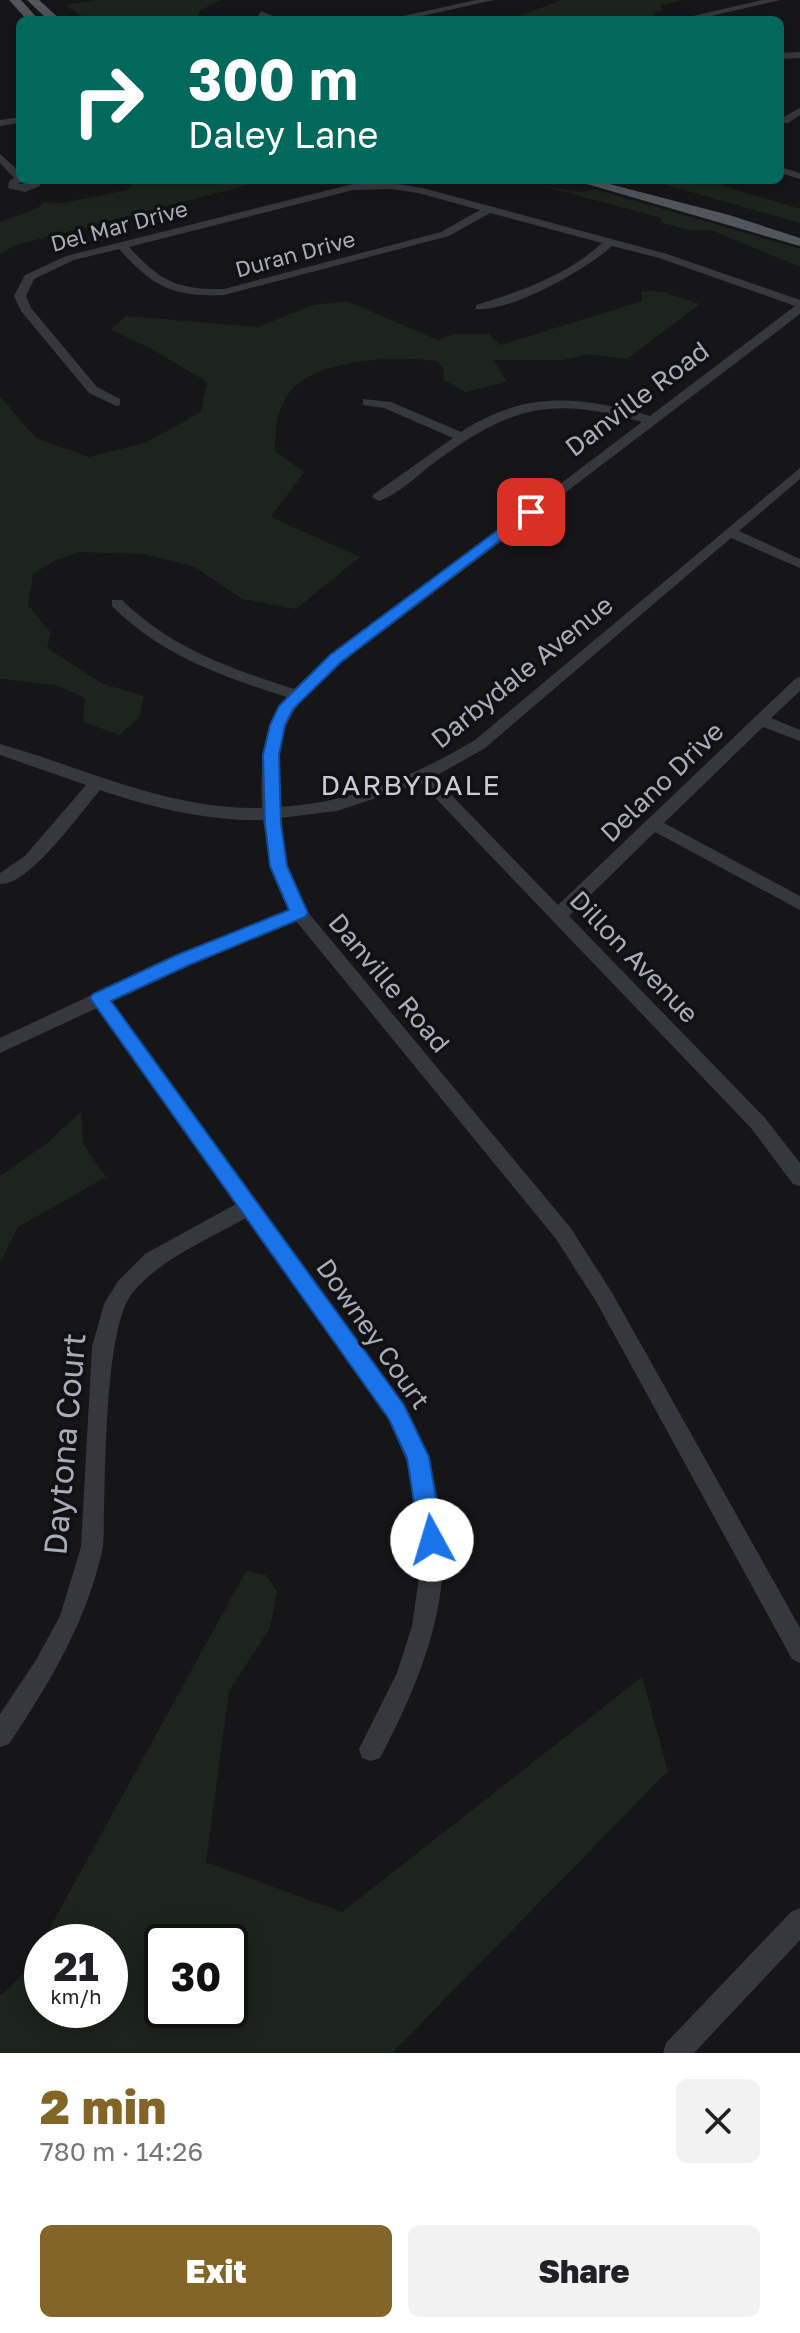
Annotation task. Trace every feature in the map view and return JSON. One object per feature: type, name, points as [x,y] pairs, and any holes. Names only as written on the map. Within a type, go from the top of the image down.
[{"type":"main road","points":[[15,0],[29,16]]},
{"type":"main road","points":[[33,0],[51,16]]},
{"type":"main road","points":[[594,184],[724,218],[800,242]]},
{"type":"main road","points":[[636,184],[800,230]]},
{"type":"street","points":[[410,16],[489,0]]},
{"type":"street","points":[[698,16],[775,0]]},
{"type":"street","points":[[261,14],[265,16]]},
{"type":"street","points":[[784,121],[800,111]]},
{"type":"street","points":[[0,157],[16,178]]},
{"type":"street","name":"Del Mar Drive","points":[[116,402],[93,390],[25,309],[20,296],[29,277],[45,267],[121,245],[353,187],[405,188],[488,209],[708,270],[800,306]]},
{"type":"street","name":"Duran Drive","points":[[121,245],[149,276],[164,286],[188,292],[224,292],[445,234],[488,209]]},
{"type":"street","points":[[480,307],[564,276],[590,260],[609,242]]},
{"type":"street","name":"Danville Road","points":[[800,306],[653,421],[335,659],[296,695],[277,725],[273,741],[273,813],[278,866],[299,913],[563,1233],[604,1297],[800,1651]]},
{"type":"street","points":[[367,402],[387,405],[464,438]]},
{"type":"street","points":[[379,497],[500,413],[542,402],[595,403],[653,421]]},
{"type":"street","name":"Darbydale Avenue","points":[[0,749],[97,783],[185,807],[220,812],[273,813],[368,798],[424,777],[480,744],[800,472]]},
{"type":"street","points":[[729,532],[800,564]]},
{"type":"street","points":[[117,603],[153,638],[178,653],[296,695]]},
{"type":"street","name":"Delano Drive","points":[[558,916],[800,682]]},
{"type":"street","points":[[761,720],[800,736]]},
{"type":"street","name":"Dillon Avenue","points":[[424,777],[758,1123],[800,1178]]},
{"type":"street","points":[[4,879],[31,860],[97,783]]},
{"type":"street","points":[[653,824],[800,904]]},
{"type":"street","points":[[0,1046],[183,960],[299,913]]},
{"type":"street","name":"Downey Court","points":[[99,998],[396,1412],[418,1457],[432,1540],[425,1618],[416,1654],[371,1749]]},
{"type":"street","name":"Daytona Court","points":[[0,1735],[62,1642],[86,1579],[92,1547],[102,1347],[114,1304],[125,1287],[152,1260],[248,1207]]},
{"type":"street","points":[[676,2053],[800,1921]]},
{"type":"shaded area","points":[[97,0],[221,0],[199,11],[198,16],[81,16],[65,5]]},
{"type":"shaded area","points":[[562,0],[684,0],[661,5],[662,11],[653,12],[655,16],[519,16]]},
{"type":"shaded area","points":[[131,184],[252,184],[16,245],[0,254],[0,222],[38,208],[43,202],[63,203],[132,187]]},
{"type":"shaded area","points":[[663,184],[717,184],[800,209],[800,223]]},
{"type":"shaded area","points":[[538,185],[581,192],[595,189],[800,249],[800,267],[711,230],[689,230],[660,222],[662,218]]},
{"type":"shaded area","points":[[642,291],[663,292],[700,304],[627,359],[590,354],[563,360],[493,360],[507,382],[465,392],[444,380],[443,369],[437,361],[401,359],[358,362],[318,372],[290,392],[279,413],[275,451],[304,472],[271,517],[360,557],[296,609],[242,599],[195,567],[144,554],[80,552],[56,560],[33,574],[28,605],[51,633],[47,648],[103,684],[144,696],[139,718],[120,735],[83,722],[85,698],[55,685],[0,679],[0,396],[36,438],[89,457],[145,443],[201,412],[207,382],[150,348],[111,330],[126,316],[258,327],[313,305],[347,301],[438,340],[453,334],[489,334],[501,345],[642,301]]},
{"type":"shaded area","points":[[81,1112],[83,1144],[106,1177],[18,1227],[0,1263],[0,1176],[46,1144]]},
{"type":"shaded area","points":[[246,1571],[266,1575],[277,1591],[270,1628],[229,1691],[206,1862],[342,1912],[642,1677],[668,1771],[392,2053],[0,2053],[0,1996],[24,1973],[24,2028],[128,2028],[128,1924],[52,1924]]},
{"type":"district","name":"DARBYDALE","points":[[411,785]]},
{"type":"route","points":[[432,1540],[418,1457],[409,1433],[99,998],[299,913],[278,866],[273,824],[271,755],[277,725],[287,706],[335,659],[531,512]]}]
